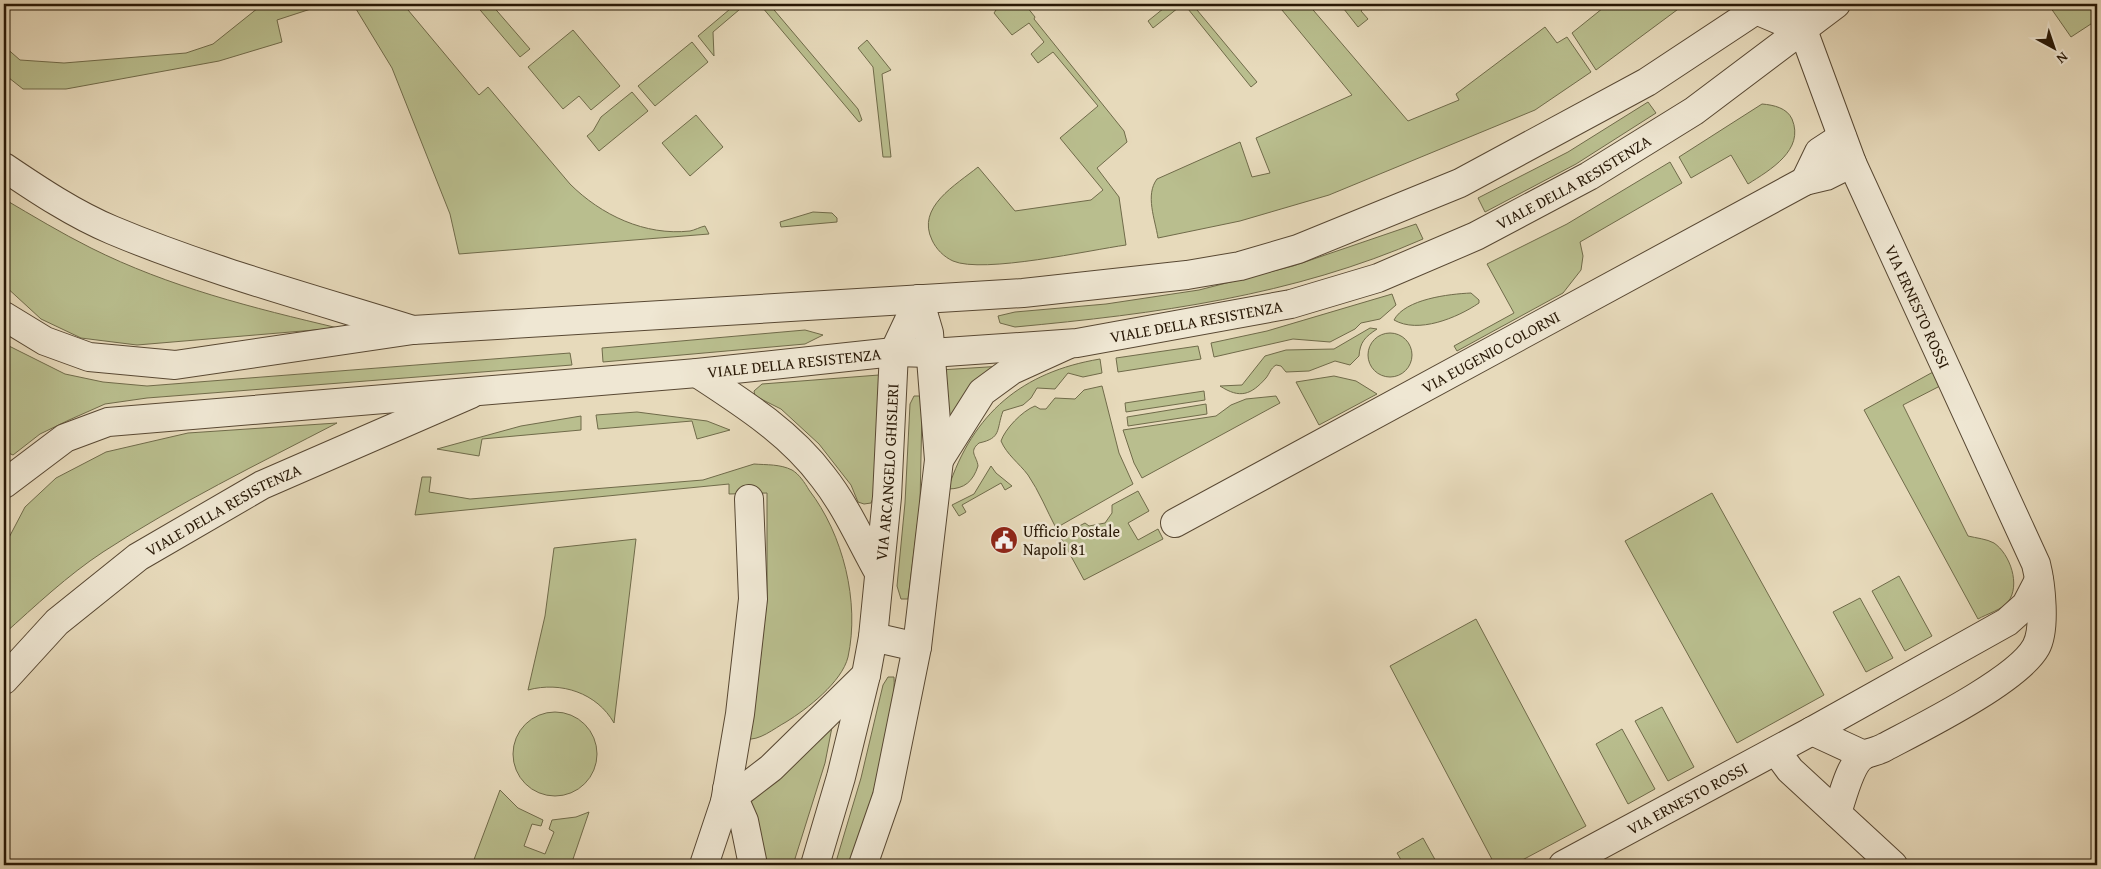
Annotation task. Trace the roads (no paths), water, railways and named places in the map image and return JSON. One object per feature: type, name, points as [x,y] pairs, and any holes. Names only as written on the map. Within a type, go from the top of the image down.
[{"type":"street","name":"VIALE DELLA RESISTENZA","points":[[4,484],[65,438],[108,422],[697,373],[894,352],[932,353],[1077,343],[1291,304],[1378,278],[1476,236],[1589,176],[1694,111],[1805,17],[1836,4]]},
{"type":"street","points":[[4,316],[45,341],[89,357],[175,365],[413,330],[1023,292],[1188,276],[1240,266],[1298,248],[1460,183],[1647,82],[1761,7],[1805,17]]},
{"type":"street","name":"VIA ERNESTO ROSSI","points":[[1805,17],[1842,137],[1852,163],[2036,564],[2039,580],[2041,632],[2037,646],[2028,659],[1985,691],[1885,747],[1864,755]]},
{"type":"street","points":[[1805,181],[1819,152],[1842,137]]},
{"type":"street","name":"VIA EUGENIO COLORNI","points":[[1175,524],[1805,181],[1826,176],[1852,163]]},
{"type":"street","points":[[4,167],[48,196],[111,230],[288,291],[413,330]]},
{"type":"street","points":[[864,865],[887,796],[917,647],[939,460],[930,333],[919,299]]},
{"type":"street","name":"VIA ARCANGELO GHISLERI","points":[[815,865],[841,777],[866,675],[873,637],[887,497],[894,352],[919,299]]},
{"type":"street","points":[[939,460],[982,392],[1012,370],[1061,346],[1077,343]]},
{"type":"street","name":"VIA ARCANGELO GHISLERI","points":[[697,373],[751,409],[799,449],[824,478],[843,507],[879,573]]},
{"type":"street","name":"VIALE DELLA RESISTENZA","points":[[4,680],[57,622],[138,557],[262,485],[478,392]]},
{"type":"street","points":[[704,865],[726,795],[740,714],[752,599],[749,499]]},
{"type":"street","name":"VIA ERNESTO ROSSI","points":[[1563,865],[1776,751],[2006,622],[2026,605],[2039,580]]},
{"type":"street","points":[[873,637],[917,647]]},
{"type":"street","points":[[726,795],[741,791],[771,768],[866,675]]},
{"type":"street","points":[[1812,731],[1864,755],[1853,769],[1837,813]]},
{"type":"street","points":[[1776,751],[1790,770],[1892,865]]},
{"type":"street","points":[[726,795],[737,805],[753,865]]},
{"type":"place","name":"Ufficio Postale Napoli 81","points":[[1004,540]]}]
